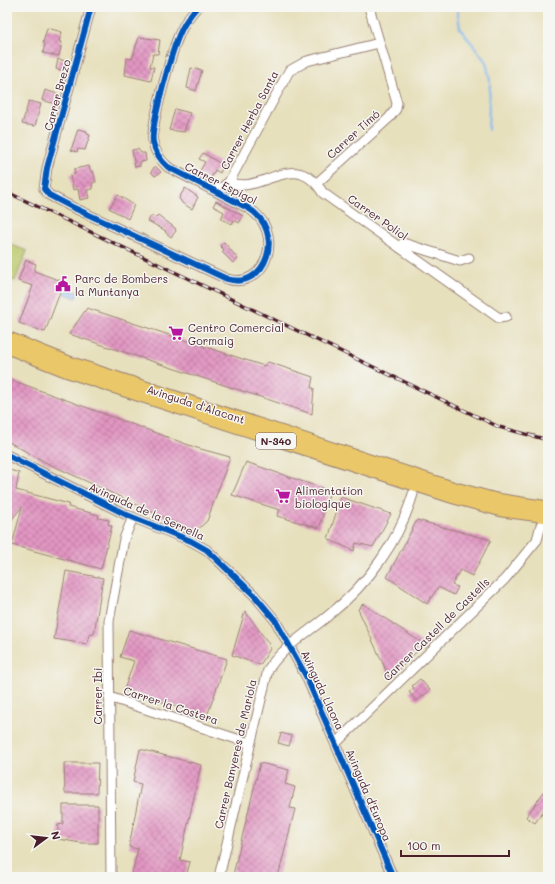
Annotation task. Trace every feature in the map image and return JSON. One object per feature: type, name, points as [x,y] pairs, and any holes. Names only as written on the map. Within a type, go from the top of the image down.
[{"type":"main road","points":[[7,330],[29,340],[45,353]]},
{"type":"main road","name":"Avinguda d'Alacant","points":[[7,337],[45,353],[97,371],[459,489],[512,503],[548,507]]},
{"type":"main road","name":"Avinguda d'Alacant","points":[[8,348],[105,384],[446,495],[502,511],[545,521]]},
{"type":"street","name":"Carrer Brezo","points":[[44,189],[47,168],[91,7]]},
{"type":"street","name":"Carrer Espígol","points":[[44,189],[49,195],[72,207],[227,279],[243,280],[258,270],[265,262],[270,248],[267,228],[262,219],[255,212],[168,167],[158,156],[152,140],[154,123],[178,36],[188,18],[197,7]]},
{"type":"street","name":"Carrer Timó","points":[[317,183],[389,118],[396,109],[397,103],[369,7]]},
{"type":"street","name":"Carrer Herba Santa","points":[[211,189],[221,188],[229,182],[289,71],[308,61],[379,42]]},
{"type":"street","name":"Carrer Poliol","points":[[229,182],[240,185],[294,172],[306,176],[317,183],[323,193],[499,318],[506,317]]},
{"type":"street","points":[[400,248],[403,243],[460,260],[469,258]]},
{"type":"street","name":"Avinguda de la Serrella","points":[[7,454],[67,486],[133,517],[191,541],[207,550],[254,594],[275,620],[291,646]]},
{"type":"street","name":"Carrer Banyeres de Mariola","points":[[218,877],[249,743],[268,670],[274,660],[330,614],[367,577],[398,534],[406,518],[413,494]]},
{"type":"street","name":"Carrer Ibi","points":[[111,877],[109,697],[110,611],[124,539],[133,517]]},
{"type":"street","name":"Carrer Castell de Castells","points":[[336,743],[505,579],[537,540],[545,521]]},
{"type":"street","name":"Avinguda Llaona","points":[[291,646],[336,743]]},
{"type":"street","name":"Carrer la Costera","points":[[109,697],[249,743]]},
{"type":"street","name":"Avinguda d'Europa","points":[[336,743],[393,877]]},
{"type":"green space","points":[[7,243],[27,251],[15,281],[7,279]]},
{"type":"water","points":[[65,288],[78,292],[76,298],[63,293]]},
{"type":"building","points":[[47,28],[62,32],[59,41],[62,42],[59,56],[43,53],[45,44],[43,43]]},
{"type":"building","points":[[139,37],[160,40],[158,54],[153,54],[150,67],[154,67],[151,81],[125,75],[127,58],[132,59]]},
{"type":"building","points":[[58,59],[70,62],[67,71],[56,69]]},
{"type":"building","points":[[191,68],[202,70],[196,91],[187,88]]},
{"type":"building","points":[[45,90],[58,94],[56,104],[42,100]]},
{"type":"building","points":[[29,101],[41,104],[35,126],[22,124]]},
{"type":"building","points":[[175,109],[190,113],[184,132],[169,130]]},
{"type":"building","points":[[78,129],[87,131],[87,134],[90,135],[85,150],[78,149],[77,152],[71,150]]},
{"type":"building","points":[[138,149],[141,153],[145,153],[146,161],[140,162],[140,166],[135,167],[132,150]]},
{"type":"building","points":[[203,153],[223,165],[220,173],[215,170],[210,180],[198,174],[205,162],[199,159]]},
{"type":"building","points":[[89,166],[91,172],[93,171],[96,182],[92,183],[93,189],[87,190],[89,198],[80,200],[78,189],[73,190],[70,175],[75,174],[74,169]]},
{"type":"building","points":[[155,166],[161,172],[155,176],[151,172]]},
{"type":"building","points":[[185,188],[198,197],[192,209],[182,203],[179,198]]},
{"type":"building","points":[[118,195],[134,205],[128,219],[109,208]]},
{"type":"building","points":[[216,201],[243,216],[239,223],[234,220],[232,224],[221,219],[224,212],[213,206]]},
{"type":"building","points":[[158,215],[175,228],[176,231],[171,237],[165,232],[166,231],[148,221],[151,216],[156,217]]},
{"type":"building","points":[[224,242],[238,259],[233,263],[222,252],[224,250],[220,246]]},
{"type":"building","points":[[26,260],[36,264],[34,271],[64,282],[45,332],[19,323],[33,286],[18,281]]},
{"type":"building","points":[[87,308],[264,366],[268,362],[313,377],[311,388],[314,388],[312,414],[69,334]]},
{"type":"building","points":[[9,379],[197,448],[230,457],[207,521],[195,532],[45,462],[7,441],[7,384]]},
{"type":"building","points":[[246,462],[330,491],[319,528],[277,516],[280,510],[232,495]]},
{"type":"building","points":[[7,469],[19,473],[16,490],[69,504],[68,507],[99,515],[98,518],[109,520],[108,524],[112,526],[101,569],[12,545],[22,507],[7,525]]},
{"type":"building","points":[[341,497],[391,514],[373,547],[356,543],[354,551],[328,539]]},
{"type":"building","points":[[417,520],[491,540],[472,576],[460,570],[452,585],[458,587],[454,595],[438,587],[427,604],[387,577]]},
{"type":"building","points":[[66,571],[103,578],[94,634],[89,635],[87,644],[54,639]]},
{"type":"building","points":[[363,604],[424,644],[390,679],[358,609]]},
{"type":"building","points":[[245,611],[269,644],[270,649],[260,665],[232,655]]},
{"type":"building","points":[[129,630],[227,659],[207,716],[124,690],[134,661],[120,657]]},
{"type":"building","points":[[420,679],[430,690],[417,701],[409,692],[414,688],[412,686]]},
{"type":"building","points":[[281,733],[292,736],[289,746],[278,743]]},
{"type":"building","points":[[140,749],[201,765],[180,860],[190,862],[186,877],[131,877],[138,849],[129,847],[141,784],[133,782]]},
{"type":"building","points":[[64,763],[98,763],[97,793],[65,793]]},
{"type":"building","points":[[260,763],[289,770],[285,784],[295,787],[290,808],[295,809],[278,877],[243,877],[233,875]]},
{"type":"building","points":[[548,786],[548,804],[535,823],[526,817]]},
{"type":"building","points":[[63,805],[98,805],[98,843],[81,843],[58,839],[58,825],[63,824]]},
{"type":"waterway","points":[[457,7],[460,28],[486,62],[490,81],[488,130]]},
{"type":"railway","points":[[7,192],[499,427],[548,440]]},
{"type":"cycle path","points":[[91,7],[47,168],[44,189],[49,195],[72,207],[227,279],[241,280],[252,276],[261,268],[267,257],[269,244],[267,230],[260,218],[248,208],[168,167],[158,156],[153,142],[158,106],[172,56],[179,35],[189,17],[197,7]]},
{"type":"cycle path","points":[[7,455],[127,515],[191,541],[207,550],[254,595],[275,620],[306,676],[393,877]]},
{"type":"place","name":"Parc de Bombers la Muntanya","points":[[63,284]]},
{"type":"place","name":"Centro Comercial Gormaig","points":[[176,333]]},
{"type":"place","name":"Alimentation biologique","points":[[283,496]]}]
